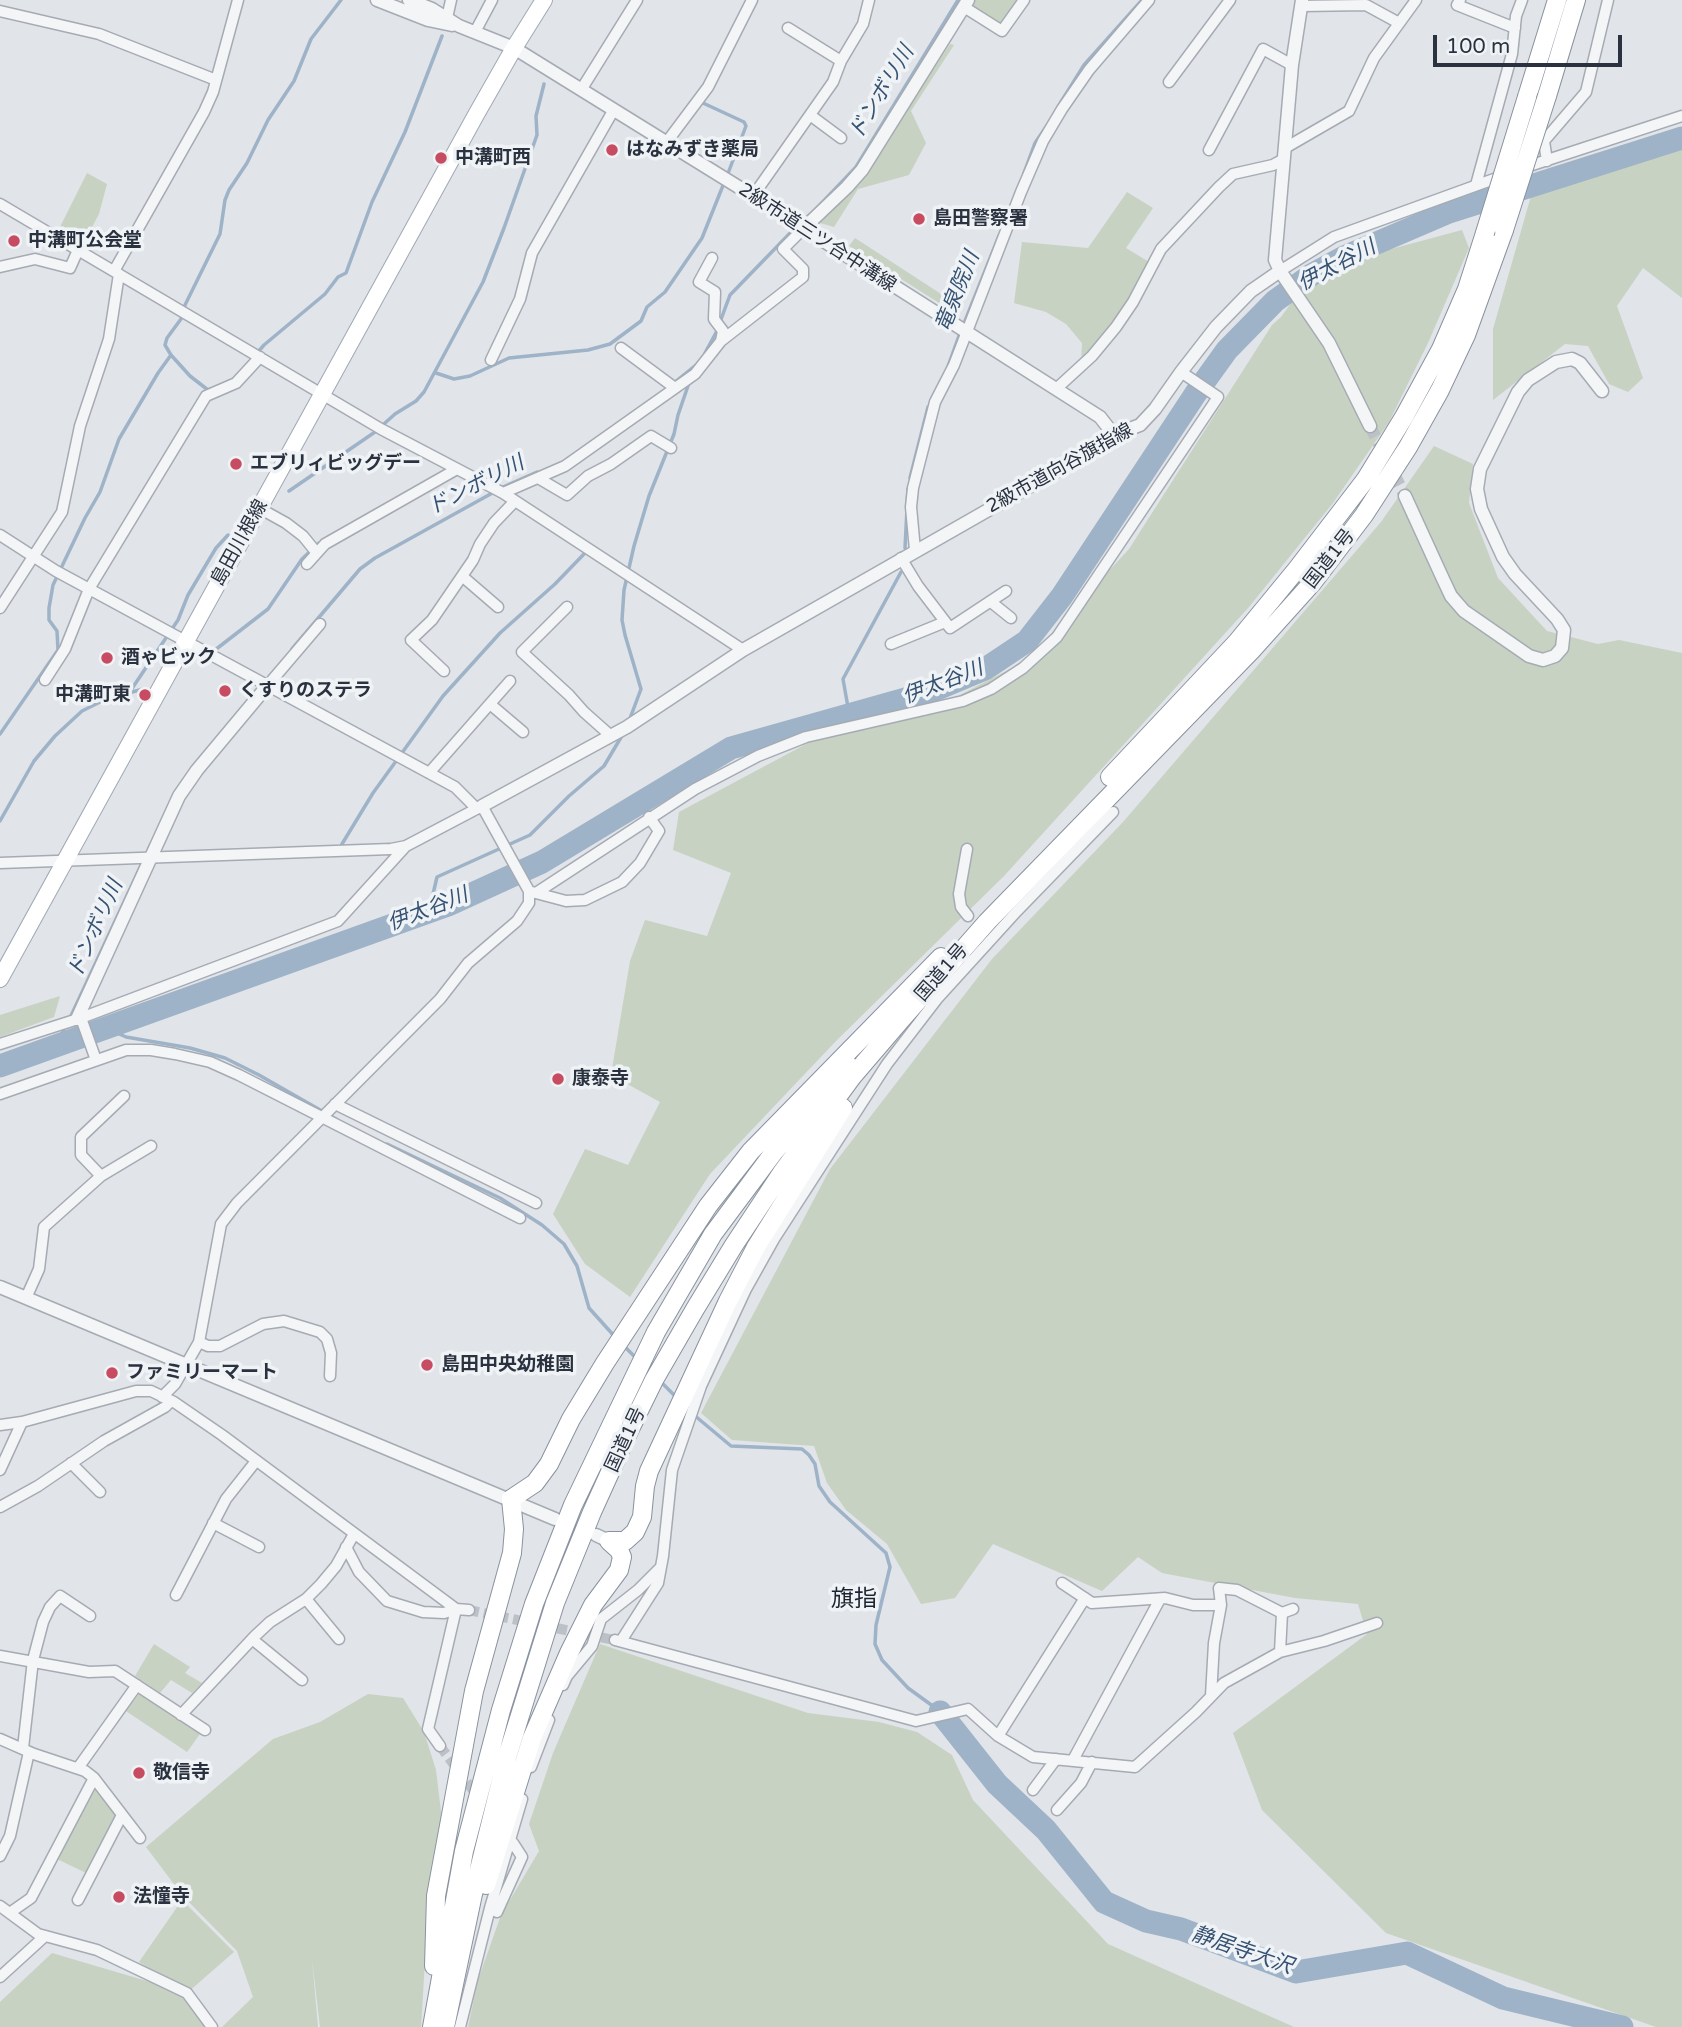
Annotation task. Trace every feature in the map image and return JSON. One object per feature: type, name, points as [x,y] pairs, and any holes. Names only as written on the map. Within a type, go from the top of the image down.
[{"type":"highway","name":"国道1号","points":[[443,2025],[464,1852],[501,1710],[534,1604],[573,1504],[656,1332],[713,1234],[774,1152],[940,957],[1237,642],[1366,479],[1404,418],[1441,349],[1467,289],[1557,0]]},
{"type":"highway","name":"国道1号","points":[[443,2025],[472,1894],[507,1757],[555,1603],[592,1512],[654,1380],[734,1245],[783,1171],[845,1088],[987,922],[1251,651],[1313,582],[1364,515],[1408,447],[1440,390],[1466,335],[1504,230],[1576,0]]},
{"type":"highway","points":[[443,2025],[436,1896],[474,1691],[512,1553],[514,1530],[511,1499],[535,1483],[549,1464],[571,1419],[605,1363],[708,1206],[751,1151],[940,957]]},
{"type":"highway","points":[[443,2025],[532,1738],[593,1605],[620,1570],[622,1558],[619,1550],[603,1538],[625,1541],[635,1532],[642,1517],[649,1471],[756,1247],[900,1021]]},
{"type":"main road","name":"島田川根線","points":[[0,979],[65,860],[179,638],[259,508],[514,48],[544,0]]},
{"type":"street","points":[[0,608],[62,512],[80,426],[109,339],[116,272],[204,112],[216,80],[238,0]]},
{"type":"street","points":[[377,0],[428,20],[459,26]]},
{"type":"street","points":[[409,0],[432,9],[459,26]]},
{"type":"street","points":[[447,18],[451,0]]},
{"type":"street","points":[[475,32],[492,0]]},
{"type":"street","points":[[581,90],[637,0]]},
{"type":"street","points":[[666,143],[708,87],[752,0]]},
{"type":"street","points":[[752,195],[833,82],[841,61],[863,24],[868,0]]},
{"type":"street","points":[[503,494],[565,466],[676,388],[695,374],[722,341],[803,277],[803,269],[783,249],[862,170],[966,4],[1002,31],[1024,0]]},
{"type":"street","points":[[915,550],[911,507],[935,402],[954,365],[1043,141],[1089,70],[1149,0]]},
{"type":"street","points":[[1169,82],[1230,0]]},
{"type":"street","points":[[1056,389],[1092,356],[1116,327],[1133,302],[1161,248],[1219,187],[1233,174],[1273,165],[1284,154],[1349,111],[1374,58],[1416,0]]},
{"type":"street","points":[[1460,0],[1457,5],[1515,28]]},
{"type":"street","points":[[1476,185],[1512,54],[1522,0]]},
{"type":"street","points":[[1546,161],[1544,141],[1586,92],[1608,0]]},
{"type":"street","points":[[1370,426],[1329,343],[1275,260],[1292,65],[1302,3],[1366,5],[1399,23]]},
{"type":"street","points":[[0,11],[99,34],[216,80]]},
{"type":"street","name":"2級市道三ツ合中溝線","points":[[459,26],[514,48],[752,195],[1100,417],[1114,435]]},
{"type":"street","points":[[788,28],[841,61]]},
{"type":"street","points":[[1209,150],[1263,49],[1292,65]]},
{"type":"street","points":[[491,360],[520,299],[532,253],[613,111]]},
{"type":"street","points":[[810,116],[841,138]]},
{"type":"street","points":[[1282,273],[1334,237],[1476,185],[1682,116]]},
{"type":"street","points":[[0,204],[381,429],[515,501],[743,650]]},
{"type":"street","points":[[0,267],[35,259],[70,268],[78,250]]},
{"type":"street","points":[[712,258],[699,282],[715,292],[714,319],[723,331],[722,341]]},
{"type":"street","name":"2級市道向谷旗指線","points":[[479,807],[611,736],[743,650],[1074,461],[1114,435],[1140,425],[1183,373],[1216,327],[1251,291],[1282,273]]},
{"type":"street","points":[[621,348],[676,388]]},
{"type":"street","points":[[45,680],[65,649],[89,589],[206,396],[236,383],[260,356]]},
{"type":"street","points":[[1405,496],[1451,596],[1464,611],[1529,656],[1543,660],[1555,656],[1562,648],[1564,630],[1503,557],[1481,509],[1478,489],[1480,469],[1518,392],[1528,380],[1556,362],[1573,359],[1580,363],[1602,391]]},
{"type":"street","points":[[531,891],[695,789],[758,756],[806,737],[963,701],[991,689],[1023,668],[1057,637],[1218,397],[1183,373]]},
{"type":"street","points":[[538,478],[567,495],[587,476],[611,464],[651,436],[671,448]]},
{"type":"street","points":[[307,564],[325,544],[457,469]]},
{"type":"street","points":[[444,671],[411,640],[432,620],[494,523],[515,501]]},
{"type":"street","points":[[259,508],[303,536],[316,552]]},
{"type":"street","points":[[0,535],[89,589],[463,793],[479,807],[531,891],[526,911],[517,921],[468,963],[440,999],[237,1203],[221,1224],[199,1342],[188,1366],[166,1399],[165,1408],[104,1441],[38,1486],[0,1507]]},
{"type":"street","points":[[901,558],[918,586],[950,628],[1006,592]]},
{"type":"street","points":[[462,576],[498,607]]},
{"type":"street","points":[[991,601],[1011,618]]},
{"type":"street","points":[[567,607],[523,652],[611,736]]},
{"type":"street","points":[[891,644],[945,621]]},
{"type":"street","points":[[96,1060],[79,1018],[179,796],[197,770],[320,624]]},
{"type":"street","points":[[429,773],[510,681]]},
{"type":"street","points":[[490,704],[523,732]]},
{"type":"street","points":[[0,863],[391,849],[406,846],[479,807]]},
{"type":"street","points":[[1113,812],[992,935],[937,999],[887,1064],[816,1171],[746,1289],[701,1386],[672,1470],[658,1583],[618,1641],[916,1721],[968,1709],[999,1736],[1033,1757],[1135,1767],[1224,1683],[1280,1652],[1377,1623]]},
{"type":"street","points":[[531,891],[566,901],[585,900],[622,882],[640,863],[659,831],[649,817]]},
{"type":"street","points":[[0,1044],[79,1018],[338,921],[406,846]]},
{"type":"street","points":[[967,849],[959,894],[961,906],[968,916]]},
{"type":"street","points":[[0,1094],[125,1050],[151,1050],[210,1062],[520,1218]]},
{"type":"street","points":[[101,1175],[81,1155],[81,1137],[124,1096]]},
{"type":"street","points":[[335,1104],[536,1203]]},
{"type":"street","points":[[26,1298],[39,1269],[44,1227],[101,1175],[151,1146]]},
{"type":"street","points":[[0,1287],[555,1519]]},
{"type":"street","points":[[199,1342],[208,1346],[220,1346],[263,1324],[284,1321],[320,1332],[327,1339],[331,1353],[330,1376]]},
{"type":"street","points":[[0,1425],[22,1422],[136,1391],[151,1391],[256,1461],[456,1609]]},
{"type":"street","points":[[0,1470],[22,1422]]},
{"type":"street","points":[[176,1595],[226,1499],[256,1461]]},
{"type":"street","points":[[71,1464],[100,1492]]},
{"type":"street","points":[[213,1523],[259,1547]]},
{"type":"street","points":[[181,1715],[270,1622],[306,1599],[336,1566],[354,1534]]},
{"type":"street","points":[[346,1548],[359,1572],[387,1601],[423,1612],[444,1614],[456,1609],[469,1610]]},
{"type":"street","points":[[443,2025],[490,1909],[531,1768],[567,1676],[592,1646],[601,1619],[638,1590],[662,1566]]},
{"type":"street","points":[[1062,1583],[1092,1603],[1165,1598],[1193,1605],[1221,1605]]},
{"type":"street","points":[[1211,1697],[1214,1643],[1221,1605],[1219,1588],[1237,1590],[1288,1611],[1280,1652]]},
{"type":"street","points":[[0,1856],[10,1836],[26,1750],[33,1660],[43,1622],[50,1606],[60,1596],[90,1616]]},
{"type":"street","points":[[999,1736],[1085,1598]]},
{"type":"street","points":[[306,1599],[339,1639]]},
{"type":"street","points":[[1073,1760],[1160,1599]]},
{"type":"street","points":[[440,1746],[428,1728],[456,1609]]},
{"type":"street","points":[[252,1639],[302,1680]]},
{"type":"street","points":[[0,1656],[89,1672],[115,1671],[205,1730]]},
{"type":"street","points":[[78,1768],[137,1685]]},
{"type":"street","points":[[0,1739],[78,1768],[94,1778],[140,1838]]},
{"type":"street","points":[[1033,1790],[1056,1759]]},
{"type":"street","points":[[1057,1810],[1081,1783],[1092,1762]]},
{"type":"street","points":[[11,1912],[31,1898],[94,1778]]},
{"type":"street","points":[[78,1900],[122,1815]]},
{"type":"street","points":[[490,1909],[497,1912],[522,1857],[513,1843]]},
{"type":"street","points":[[0,1906],[38,1934],[97,1950],[187,1993],[212,2027]]},
{"type":"street","points":[[0,1977],[45,1936]]},
{"type":"green space","points":[[972,0],[1017,0],[1003,22],[998,24],[972,8]]},
{"type":"green space","points":[[950,44],[954,45],[911,111],[926,143],[909,175],[858,189],[834,227],[820,223],[853,190]]},
{"type":"green space","points":[[1682,147],[1682,298],[1643,268],[1617,306],[1643,378],[1628,392],[1609,384],[1588,346],[1565,344],[1493,400],[1493,329],[1531,196]]},
{"type":"green space","points":[[87,173],[107,184],[99,214],[82,246],[58,231]]},
{"type":"green space","points":[[1127,192],[1153,208],[1126,248],[1149,262],[1118,320],[1081,364],[1082,343],[1066,324],[1046,312],[1014,303],[1022,242],[1088,248]]},
{"type":"green space","points":[[1462,230],[1469,248],[1428,343],[1389,422],[1333,503],[1249,607],[1004,876],[836,1041],[710,1174],[630,1297],[585,1264],[553,1214],[585,1149],[628,1165],[660,1102],[611,1075],[630,961],[645,920],[707,936],[731,873],[673,850],[679,812],[821,736],[935,708],[1027,660],[1129,549],[1272,325],[1281,317],[1311,275],[1380,252]]},
{"type":"green space","points":[[855,238],[958,305],[955,313],[849,246]]},
{"type":"green space","points":[[1434,446],[1473,464],[1469,503],[1498,578],[1547,631],[1598,644],[1619,640],[1682,653],[1682,2027],[1656,2027],[1386,1933],[1262,1810],[1233,1733],[1367,1634],[1358,1604],[1295,1598],[1162,1573],[1138,1557],[1102,1591],[993,1544],[955,1598],[921,1604],[887,1544],[846,1510],[827,1483],[814,1446],[732,1440],[701,1413],[830,1169],[992,959],[1123,822],[1381,522]]},
{"type":"green space","points":[[60,996],[54,1017],[0,1037],[0,1015]]},
{"type":"green space","points":[[154,1644],[190,1667],[185,1673],[202,1683],[192,1693],[171,1680],[160,1693],[135,1676]]},
{"type":"green space","points":[[600,1644],[808,1713],[879,1722],[917,1732],[952,1755],[973,1800],[1108,1944],[1294,2027],[468,2027],[478,1980],[501,1915],[539,1851],[529,1824],[553,1753]]},
{"type":"green space","points":[[141,1691],[200,1734],[187,1752],[126,1711]]},
{"type":"green space","points":[[368,1694],[403,1698],[424,1732],[436,1770],[442,1820],[428,1911],[421,2027],[320,2027],[312,1959],[318,2027],[222,2027],[253,1997],[237,1951],[183,1896],[146,1847],[273,1739],[320,1722]]},
{"type":"green space","points":[[95,1790],[117,1817],[86,1873],[57,1859]]},
{"type":"green space","points":[[182,1900],[234,1952],[187,1993],[210,2027],[0,2027],[0,2002],[52,1953],[184,1992],[139,1962]]},
{"type":"waterway","points":[[0,734],[58,650],[57,631],[49,620],[53,585],[100,492],[119,439],[171,355],[165,345],[167,338],[181,319],[185,305],[220,234],[229,190],[247,163],[268,120],[294,81],[311,39],[341,0]]},
{"type":"waterway","name":"ドンボリ川","points":[[816,209],[856,167],[958,0]]},
{"type":"waterway","name":"竜泉院川","points":[[1061,102],[1084,65],[1142,0]]},
{"type":"waterway","points":[[258,352],[325,294],[338,277],[346,273],[372,202],[405,132],[442,36]]},
{"type":"waterway","points":[[289,491],[375,432],[424,392],[483,282],[537,135],[536,116],[544,84]]},
{"type":"waterway","points":[[703,103],[744,122],[746,126],[727,176]]},
{"type":"waterway","name":"竜泉院川","points":[[1024,173],[1035,143],[1046,127]]},
{"type":"waterway","name":"伊太谷川","points":[[0,1066],[448,905],[542,862],[731,748],[930,692],[985,669],[1027,641],[1062,596],[1227,350],[1275,301],[1311,275],[1344,257],[1449,212],[1682,138]]},
{"type":"waterway","points":[[436,373],[454,379],[470,376],[509,358],[588,350],[610,344],[641,321],[647,307],[665,292],[702,238],[724,183]]},
{"type":"waterway","name":"ドンボリ川","points":[[720,322],[730,295],[795,228]]},
{"type":"waterway","name":"竜泉院川","points":[[963,326],[999,236]]},
{"type":"waterway","name":"ドンボリ川","points":[[705,353],[718,329]]},
{"type":"waterway","name":"竜泉院川","points":[[947,369],[960,333]]},
{"type":"waterway","points":[[171,355],[190,376],[208,390],[211,389]]},
{"type":"waterway","name":"ドンボリ川","points":[[675,382],[696,365]]},
{"type":"waterway","points":[[629,721],[641,689],[622,620],[624,590],[649,496],[674,434],[689,383]]},
{"type":"waterway","name":"竜泉院川","points":[[910,478],[928,407]]},
{"type":"waterway","name":"ドンボリ川","points":[[503,487],[537,472]]},
{"type":"waterway","name":"竜泉院川","points":[[905,548],[908,489]]},
{"type":"waterway","name":"ドンボリ川","points":[[292,649],[360,569],[496,491]]},
{"type":"waterway","points":[[129,693],[178,620],[188,595],[216,548],[228,535]]},
{"type":"waterway","points":[[215,650],[268,609],[302,559],[319,543]]},
{"type":"waterway","points":[[342,844],[373,793],[443,696],[500,633],[584,554]]},
{"type":"waterway","name":"竜泉院川","points":[[849,713],[843,679],[901,572]]},
{"type":"waterway","points":[[0,821],[34,761],[55,736],[82,711],[104,700],[143,689]]},
{"type":"waterway","points":[[429,911],[437,877],[530,835],[604,766],[623,734]]},
{"type":"waterway","name":"ドンボリ川","points":[[70,1018],[151,844]]},
{"type":"waterway","name":"ドンボリ川","points":[[61,1043],[60,1038],[66,1025]]},
{"type":"waterway","points":[[106,1028],[126,1037],[190,1048],[225,1058],[336,1119]]},
{"type":"waterway","points":[[387,1144],[500,1198],[542,1225],[564,1244],[577,1266],[589,1308],[616,1338]]},
{"type":"waterway","points":[[624,1346],[636,1358]]},
{"type":"waterway","points":[[659,1380],[676,1397]]},
{"type":"waterway","points":[[694,1415],[731,1446],[802,1449],[809,1455],[815,1464],[819,1486],[830,1502],[886,1553],[890,1567],[876,1625],[875,1644],[882,1660],[908,1688],[941,1712]]},
{"type":"waterway","name":"静居寺大沢","points":[[940,1712],[997,1784],[1046,1830],[1104,1902],[1146,1921],[1181,1929],[1296,1972],[1407,1953],[1503,1998],[1622,2027]]},
{"type":"tunnel","points":[[1370,426],[1405,496]]},
{"type":"tunnel","points":[[469,1610],[614,1640]]},
{"type":"tunnel","points":[[440,1746],[478,1797]]},
{"type":"place","name":"はなみずき薬局","points":[[612,150]]},
{"type":"place","name":"中溝町西","points":[[441,158]]},
{"type":"place","name":"島田警察署","points":[[919,219]]},
{"type":"place","name":"中溝町公会堂","points":[[14,241]]},
{"type":"place","name":"エブリィビッグデー","points":[[236,464]]},
{"type":"place","name":"酒ゃビック","points":[[107,658]]},
{"type":"place","name":"くすりのステラ","points":[[225,691]]},
{"type":"place","name":"中溝町東","points":[[145,695]]},
{"type":"place","name":"康泰寺","points":[[558,1079]]},
{"type":"place","name":"島田中央幼稚園","points":[[427,1365]]},
{"type":"place","name":"ファミリーマート","points":[[112,1373]]},
{"type":"place","name":"敬信寺","points":[[139,1773]]},
{"type":"place","name":"法憧寺","points":[[119,1897]]},
{"type":"district","name":"旗指","points":[[854,1600]]}]
